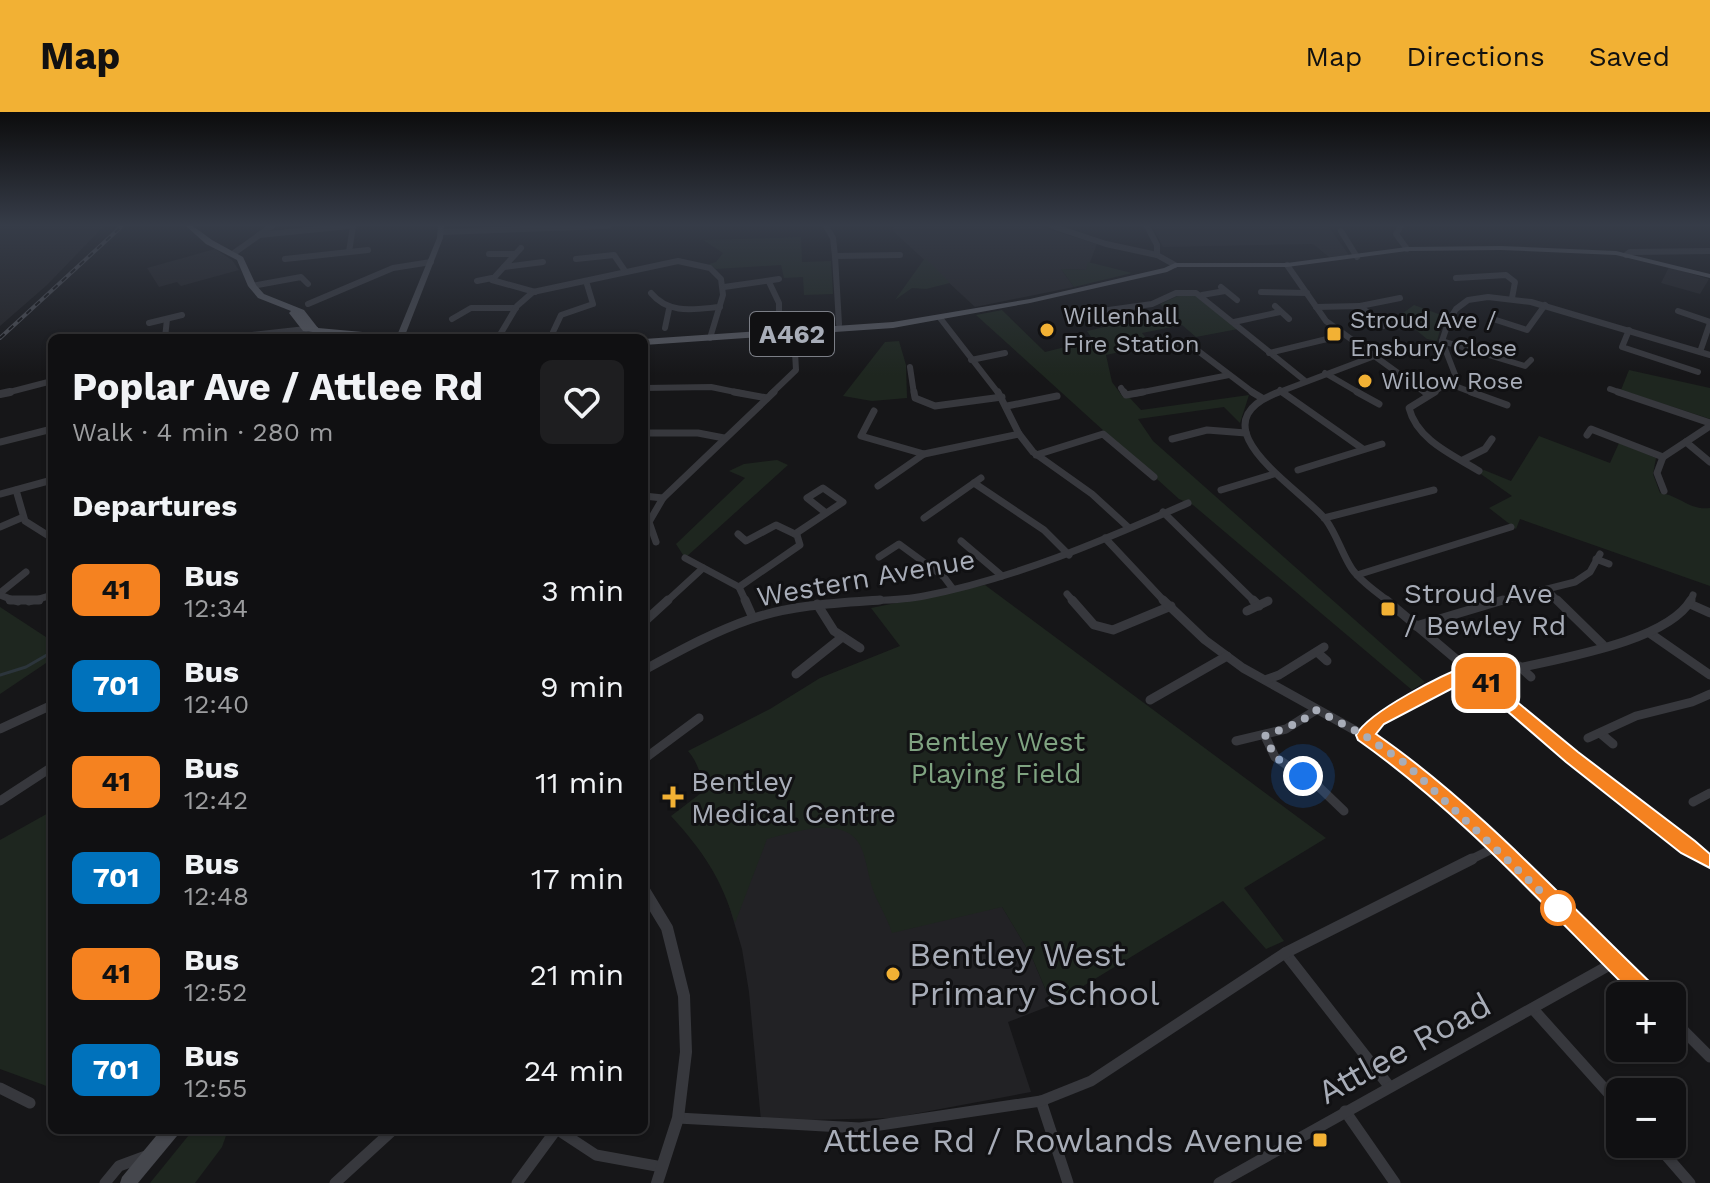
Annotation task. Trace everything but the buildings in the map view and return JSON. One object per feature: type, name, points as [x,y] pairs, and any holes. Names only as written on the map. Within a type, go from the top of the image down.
[{"type":"main road","points":[[248,276],[252,286],[268,301],[290,310],[311,333],[338,334]]},
{"type":"main road","points":[[400,334],[425,276]]},
{"type":"main road","name":"A462","points":[[648,342],[794,334],[940,318],[1142,276]]},
{"type":"main road","points":[[128,1183],[168,1134]]},
{"type":"street","points":[[308,304],[374,276]]},
{"type":"street","points":[[501,334],[523,299],[535,292],[606,276]]},
{"type":"street","points":[[710,338],[711,323],[720,307],[724,287],[718,276]]},
{"type":"street","points":[[836,276],[839,324]]},
{"type":"street","points":[[1295,276],[1316,307],[1341,334],[1428,394]]},
{"type":"street","points":[[1456,278],[1490,276]]},
{"type":"street","points":[[1507,276],[1515,282],[1512,298]]},
{"type":"street","points":[[252,286],[289,277],[301,277],[308,284]]},
{"type":"street","points":[[477,281],[492,278],[499,284],[518,285],[535,292]]},
{"type":"street","points":[[724,287],[779,279]]},
{"type":"street","points":[[586,281],[593,304]]},
{"type":"street","points":[[769,282],[779,303],[779,321]]},
{"type":"street","points":[[1087,313],[1152,304],[1182,292],[1202,295],[1222,288],[1237,300]]},
{"type":"street","points":[[659,290],[647,294],[669,309],[720,307]]},
{"type":"street","points":[[1261,292],[1307,293]]},
{"type":"street","points":[[1202,295],[1304,380]]},
{"type":"street","points":[[1479,471],[1413,424],[1409,408],[1428,394],[1450,384],[1456,377],[1442,341],[1451,314],[1461,304],[1488,297],[1512,298],[1545,305],[1710,355]]},
{"type":"street","points":[[1316,307],[1360,306],[1400,298]]},
{"type":"street","points":[[544,325],[553,328],[564,311],[593,304],[602,307]]},
{"type":"street","points":[[1493,319],[1527,330],[1545,305]]},
{"type":"street","points":[[1275,306],[1289,319]]},
{"type":"street","points":[[1360,306],[1383,326]]},
{"type":"street","points":[[452,319],[471,308],[516,308]]},
{"type":"street","points":[[665,328],[669,309]]},
{"type":"street","points":[[271,331],[289,322],[290,310]]},
{"type":"street","points":[[1678,311],[1710,322],[1700,352]]},
{"type":"street","points":[[1234,322],[1280,312]]},
{"type":"street","points":[[149,323],[182,315]]},
{"type":"street","points":[[940,318],[1002,397],[1019,434],[1036,455],[1092,494],[1128,527]]},
{"type":"street","points":[[165,334],[167,319]]},
{"type":"street","points":[[1629,330],[1622,347],[1698,372]]},
{"type":"street","points":[[252,334],[271,331],[311,333]]},
{"type":"street","points":[[656,542],[649,522],[663,498],[796,370],[794,334]]},
{"type":"street","points":[[1269,353],[1327,339]]},
{"type":"street","points":[[1442,341],[1525,366],[1531,360]]},
{"type":"street","points":[[1150,351],[1180,344],[1195,345],[1229,375],[1262,398]]},
{"type":"street","points":[[971,360],[1001,356]]},
{"type":"street","points":[[1372,357],[1304,380],[1262,398],[1252,406],[1246,417],[1246,433],[1253,453],[1324,518],[1344,560],[1357,575],[1572,757],[1688,847],[1710,860]]},
{"type":"street","points":[[910,367],[915,398],[928,405],[1002,397]]},
{"type":"street","points":[[1325,373],[1379,404]]},
{"type":"street","points":[[1121,388],[1126,395],[1229,375]]},
{"type":"street","points":[[0,394],[48,382]]},
{"type":"street","points":[[1450,384],[1507,405]]},
{"type":"street","points":[[1605,396],[1612,386],[1710,424]]},
{"type":"street","points":[[648,388],[711,387],[767,398]]},
{"type":"street","points":[[1280,390],[1363,449]]},
{"type":"street","points":[[1007,406],[1053,399]]},
{"type":"street","points":[[874,411],[861,436],[924,454]]},
{"type":"street","points":[[1664,491],[1657,473],[1663,457],[1710,424]]},
{"type":"street","points":[[1587,435],[1591,429],[1663,457]]},
{"type":"street","points":[[0,442],[48,430]]},
{"type":"street","points":[[1172,439],[1207,430],[1246,433]]},
{"type":"street","points":[[648,433],[698,433],[724,438]]},
{"type":"street","points":[[878,486],[924,454],[1019,434]]},
{"type":"street","points":[[1036,455],[1103,434],[1154,477]]},
{"type":"street","points":[[1463,460],[1485,449],[1492,439]]},
{"type":"street","points":[[1686,442],[1710,462]]},
{"type":"street","points":[[1298,470],[1316,461],[1382,444]]},
{"type":"street","points":[[1221,490],[1274,474]]},
{"type":"street","points":[[931,517],[978,480],[1044,530],[1069,555]]},
{"type":"street","points":[[0,494],[48,481]]},
{"type":"street","points":[[1324,518],[1431,491],[1418,486]]},
{"type":"street","points":[[16,490],[21,518],[48,536]]},
{"type":"street","points":[[648,496],[663,498]]},
{"type":"street","name":"Western Avenue","points":[[648,668],[701,639],[753,618],[817,604],[921,597],[953,589],[1069,555],[1188,503]]},
{"type":"street","points":[[1163,512],[1259,606]]},
{"type":"street","points":[[795,534],[826,513]]},
{"type":"street","points":[[0,527],[21,518]]},
{"type":"street","points":[[738,534],[746,541],[776,525],[795,534],[800,545],[739,587]]},
{"type":"street","points":[[43,534],[48,531]]},
{"type":"street","points":[[1357,575],[1508,531]]},
{"type":"street","points":[[1105,538],[1171,606],[1227,656],[1364,735],[1406,764],[1635,982]]},
{"type":"street","points":[[961,541],[1002,576]]},
{"type":"street","points":[[879,557],[899,544],[944,577],[953,589]]},
{"type":"street","points":[[1416,626],[1502,599],[1548,591],[1575,582],[1590,572],[1598,556],[1609,564]]},
{"type":"street","points":[[685,558],[739,587],[753,618]]},
{"type":"street","points":[[648,618],[703,568]]},
{"type":"street","points":[[26,572],[0,594],[11,602],[26,603],[48,596]]},
{"type":"street","points":[[1548,591],[1603,645]]},
{"type":"street","points":[[1067,594],[1094,625],[1113,630],[1171,606]]},
{"type":"street","points":[[1506,671],[1651,634],[1666,626],[1692,600],[1710,613]]},
{"type":"street","points":[[1247,611],[1268,601]]},
{"type":"street","points":[[817,604],[824,623],[841,638],[860,648]]},
{"type":"street","points":[[1651,634],[1710,675]]},
{"type":"street","points":[[796,674],[841,638]]},
{"type":"street","points":[[1265,680],[1320,650],[1327,661]]},
{"type":"street","points":[[1148,689],[1153,699],[1227,656]]},
{"type":"street","points":[[1519,666],[1531,677]]},
{"type":"street","points":[[1364,735],[1379,719],[1471,671]]},
{"type":"street","points":[[1588,738],[1636,716],[1710,694]]},
{"type":"street","points":[[0,729],[48,707]]},
{"type":"street","points":[[1236,741],[1265,736],[1300,722],[1316,710]]},
{"type":"street","points":[[648,756],[699,718]]},
{"type":"street","points":[[1600,733],[1613,744]]},
{"type":"street","points":[[1265,736],[1275,757],[1318,786],[1344,811]]},
{"type":"street","points":[[0,801],[48,770]]},
{"type":"street","points":[[1693,802],[1710,793]]},
{"type":"street","points":[[678,1118],[860,1128],[1041,1101],[1091,1081],[1285,953],[1494,848]]},
{"type":"street","points":[[648,897],[667,928],[684,996],[686,1052],[678,1118],[657,1183]]},
{"type":"street","points":[[1285,953],[1389,1086]]},
{"type":"street","name":"Attlee Road","points":[[1226,1181],[1389,1086],[1615,962]]},
{"type":"street","points":[[1533,1009],[1606,1090]]},
{"type":"street","points":[[1686,1033],[1710,1057]]},
{"type":"street","points":[[0,1088],[30,1103]]},
{"type":"street","points":[[1041,1101],[1068,1183]]},
{"type":"street","points":[[1345,1111],[1395,1183]]},
{"type":"street","points":[[335,1183],[389,1134]]},
{"type":"street","points":[[517,1183],[554,1134]]},
{"type":"street","points":[[563,1134],[596,1155],[662,1167]]},
{"type":"street","points":[[105,1183],[119,1166],[151,1155]]},
{"type":"street","points":[[1668,1158],[1690,1183]]},
{"type":"shaded area","points":[[0,276],[56,276],[47,285],[0,326]]},
{"type":"shaded area","points":[[152,276],[217,276],[181,286],[177,282],[159,287]]},
{"type":"shaded area","points":[[942,276],[1066,276],[1074,287],[975,307]]},
{"type":"shaded area","points":[[1665,276],[1709,279],[1700,294],[1661,283]]},
{"type":"shaded area","name":"Bentley West Primary School","points":[[860,800],[992,890],[1031,955],[1052,1005],[1008,1022],[1031,1092],[892,1118],[761,1121],[742,949],[723,885],[700,850]]},
{"type":"green space","points":[[784,276],[832,276],[833,294],[804,295],[803,277]]},
{"type":"green space","points":[[912,276],[943,276],[950,283],[926,289],[912,288],[895,300]]},
{"type":"green space","points":[[1066,276],[1120,276],[1074,287]]},
{"type":"green space","points":[[1182,294],[1193,294],[1238,329],[1196,337],[1182,325],[1142,333],[1152,345],[1106,355],[1112,382],[1123,397],[1129,397],[1141,410],[1249,395],[1240,423],[1224,407],[1138,419],[1153,441],[1425,682],[1412,690],[1193,505],[1179,499],[976,315],[1002,310],[1045,352],[1093,340],[1087,331],[1122,323],[1110,312],[1114,311],[1127,324],[1171,315],[1160,304]]},
{"type":"green space","points":[[1414,305],[1444,316],[1437,341],[1427,339],[1399,316]]},
{"type":"green space","points":[[899,341],[906,365],[907,398],[872,401],[843,396],[885,342]]},
{"type":"green space","points":[[1629,370],[1710,388],[1710,419],[1621,390]]},
{"type":"green space","points":[[1539,436],[1610,463],[1619,443],[1656,458],[1653,474],[1660,493],[1696,507],[1710,508],[1710,586],[1520,519],[1516,529],[1489,508],[1512,496],[1478,472],[1484,470],[1511,481]]},
{"type":"green space","points":[[777,460],[788,465],[685,558],[676,544],[745,478],[729,471],[744,464]]},
{"type":"green space","name":"Bentley West Playing Field","points":[[985,585],[1326,838],[1244,888],[1284,941],[1266,949],[1223,901],[1052,1005],[1031,955],[1002,907],[892,933],[874,893],[860,845],[842,830],[830,828],[803,830],[767,839],[735,923],[710,866],[671,816],[709,787],[688,751],[770,709],[820,678],[900,646],[871,608]]},
{"type":"green space","points":[[0,607],[48,638],[48,662],[0,694]]},
{"type":"green space","points":[[48,813],[48,1087],[0,1069],[0,840]]},
{"type":"green space","points":[[190,1134],[227,1134],[222,1147],[195,1183],[150,1183]]},
{"type":"waterway","points":[[0,675],[26,667],[48,654]]},
{"type":"railway","points":[[0,338],[68,276]]},
{"type":"bus line","name":"41","points":[[1635,982],[1447,801],[1406,764],[1364,735],[1379,719],[1471,671],[1572,757],[1688,847],[1710,860]]},
{"type":"place","name":"Willenhall Fire Station","points":[[1047,330]]},
{"type":"place","name":"Stroud Ave / Ensbury Close","points":[[1334,334]]},
{"type":"place","name":"Willow Rose","points":[[1365,381]]},
{"type":"place","name":"Stroud Ave / Bewley Rd","points":[[1388,609]]},
{"type":"place","name":"Bentley Medical Centre","points":[[673,797]]},
{"type":"place","name":"Bentley West Primary School","points":[[893,974]]},
{"type":"place","name":"Attlee Rd / Rowlands Avenue","points":[[1320,1140]]},
{"type":"route","points":[[1303,776],[1275,757],[1265,742],[1265,736],[1300,722],[1316,710],[1364,735],[1406,764],[1558,908]]}]
